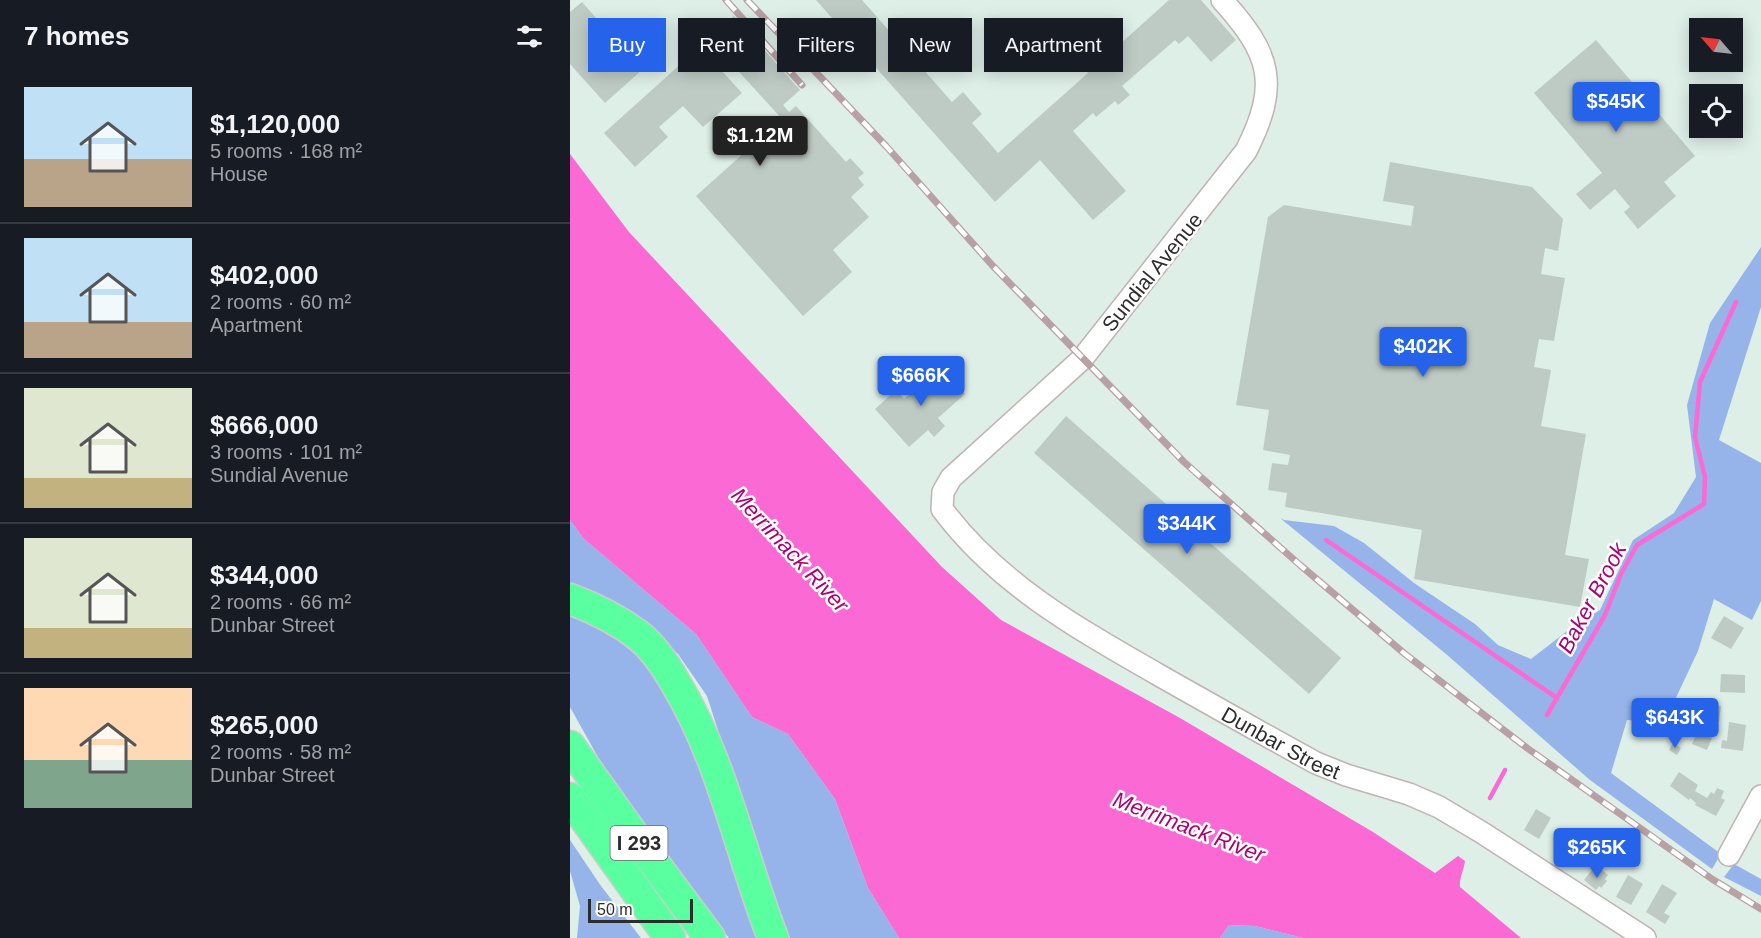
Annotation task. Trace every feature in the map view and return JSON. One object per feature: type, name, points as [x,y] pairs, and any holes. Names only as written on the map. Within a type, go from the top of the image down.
[{"type":"highway","points":[[570,599],[595,608],[640,636],[665,665],[692,709],[712,754],[756,896],[773,938]]},
{"type":"highway","name":"I 293","points":[[570,746],[710,938]]},
{"type":"highway","name":"I 293","points":[[570,798],[670,938]]},
{"type":"street","name":"Sundial Avenue","points":[[942,509],[944,492],[951,478],[1082,359],[1246,151],[1264,105],[1266,72],[1255,41],[1222,0]]},
{"type":"street","name":"Dunbar Street","points":[[942,509],[996,569],[1021,590],[1077,628],[1316,763],[1346,776],[1409,794],[1439,807],[1645,938]]},
{"type":"street","points":[[1729,855],[1761,796]]},
{"type":"shaded area","points":[[1761,247],[1761,307],[1719,440],[1761,463],[1761,601],[1752,620],[1714,599],[1698,651],[1664,723],[1627,720],[1611,773],[1721,854],[1712,869],[1590,780],[1446,654],[1280,518],[1334,526],[1364,543],[1414,583],[1475,624],[1498,645],[1531,659],[1571,628],[1600,610],[1633,540],[1674,513],[1696,477],[1687,405],[1710,323]]},
{"type":"shaded area","points":[[570,520],[584,539],[696,634],[752,717],[788,734],[835,799],[868,888],[899,938],[790,938],[776,911],[707,696],[678,654],[643,623],[570,585]]},
{"type":"shaded area","points":[[570,612],[598,625],[643,660],[682,710],[760,938],[729,938],[701,904],[599,759],[570,707]]},
{"type":"shaded area","points":[[570,840],[601,886],[641,938],[577,938],[580,906],[570,871]]},
{"type":"shaded area","points":[[1734,864],[1761,879],[1761,896],[1724,877]]},
{"type":"shaded area","points":[[1229,925],[1255,926],[1303,938],[1220,938]]},
{"type":"water","name":"Merrimack River","points":[[570,154],[629,232],[942,567],[1001,620],[1180,718],[1373,832],[1435,873],[1458,856],[1465,861],[1460,887],[1521,938],[1303,938],[1255,926],[1229,925],[1220,938],[899,938],[868,888],[835,799],[788,734],[752,717],[696,634],[584,539],[570,520]]},
{"type":"building","points":[[816,0],[862,0],[888,29],[888,72],[926,72],[952,102],[963,92],[982,114],[972,123],[998,153],[1087,72],[1123,72],[1123,41],[1169,0],[1201,0],[1236,40],[1211,62],[1188,36],[1179,44],[1175,40],[1122,86],[1130,95],[1118,105],[1115,101],[1096,117],[1093,113],[1073,131],[1126,191],[1093,220],[1040,160],[995,202],[876,68],[876,18],[832,18]]},
{"type":"building","points":[[582,2],[596,18],[588,18],[588,72],[640,72],[605,103],[570,64],[570,12]]},
{"type":"building","points":[[1596,40],[1695,156],[1664,182],[1676,196],[1638,229],[1624,212],[1630,207],[1615,189],[1590,210],[1576,194],[1602,173],[1534,93]]},
{"type":"building","points":[[765,51],[777,64],[777,72],[784,72],[800,90],[783,105],[789,112],[796,106],[846,162],[850,158],[864,173],[858,178],[864,185],[851,197],[869,217],[833,250],[852,272],[803,316],[696,196],[782,119],[739,72],[765,72]]},
{"type":"building","points":[[678,66],[678,72],[723,72],[742,93],[703,127],[683,106],[659,127],[668,137],[635,167],[604,133]]},
{"type":"building","points":[[1390,162],[1532,187],[1563,219],[1558,251],[1545,248],[1541,274],[1565,278],[1554,341],[1539,339],[1534,367],[1551,370],[1541,426],[1586,434],[1565,555],[1589,559],[1580,607],[1414,579],[1422,530],[1285,507],[1287,493],[1268,490],[1272,463],[1288,465],[1290,455],[1263,450],[1269,410],[1236,405],[1268,217],[1284,205],[1411,226],[1414,206],[1383,201]]},
{"type":"building","points":[[940,367],[965,394],[938,418],[945,426],[934,437],[928,430],[909,447],[875,409],[896,390],[904,399]]},
{"type":"building","points":[[1066,416],[1341,658],[1309,694],[1034,453]]},
{"type":"building","points":[[1724,616],[1744,628],[1731,649],[1711,638]]},
{"type":"building","points":[[1721,674],[1745,675],[1745,693],[1720,692]]},
{"type":"building","points":[[1707,705],[1721,706],[1719,722],[1706,721]]},
{"type":"building","points":[[1729,722],[1746,725],[1743,751],[1721,748],[1722,740],[1727,741]]},
{"type":"building","points":[[1697,732],[1712,738],[1707,750],[1692,744]]},
{"type":"building","points":[[1673,743],[1681,748],[1677,755],[1669,750]]},
{"type":"building","points":[[1679,772],[1698,785],[1695,791],[1707,798],[1711,792],[1714,794],[1717,788],[1724,791],[1721,798],[1725,800],[1716,816],[1695,805],[1696,803],[1690,798],[1689,800],[1670,786]]},
{"type":"building","points":[[1536,809],[1551,818],[1539,839],[1524,830]]},
{"type":"building","points":[[1572,832],[1586,843],[1571,862],[1557,852]]},
{"type":"building","points":[[1602,834],[1612,840],[1609,844],[1600,839]]},
{"type":"building","points":[[1600,868],[1608,875],[1605,879],[1607,881],[1596,890],[1584,880],[1592,870],[1596,873]]},
{"type":"building","points":[[1628,875],[1643,884],[1631,905],[1616,897]]},
{"type":"building","points":[[1662,884],[1677,893],[1664,913],[1670,916],[1665,924],[1646,912]]},
{"type":"waterway","name":"Baker Brook","points":[[1547,715],[1605,615],[1621,574],[1637,545],[1704,504],[1705,477],[1695,437],[1700,382],[1736,302]]},
{"type":"waterway","name":"Baker Brook","points":[[1326,540],[1557,698]]},
{"type":"waterway","name":"Baker Brook","points":[[1490,798],[1505,770]]},
{"type":"railway","points":[[726,0],[802,85]]},
{"type":"railway","points":[[747,0],[886,146],[992,265],[1184,462],[1405,654],[1527,748],[1712,879],[1761,909]]}]
